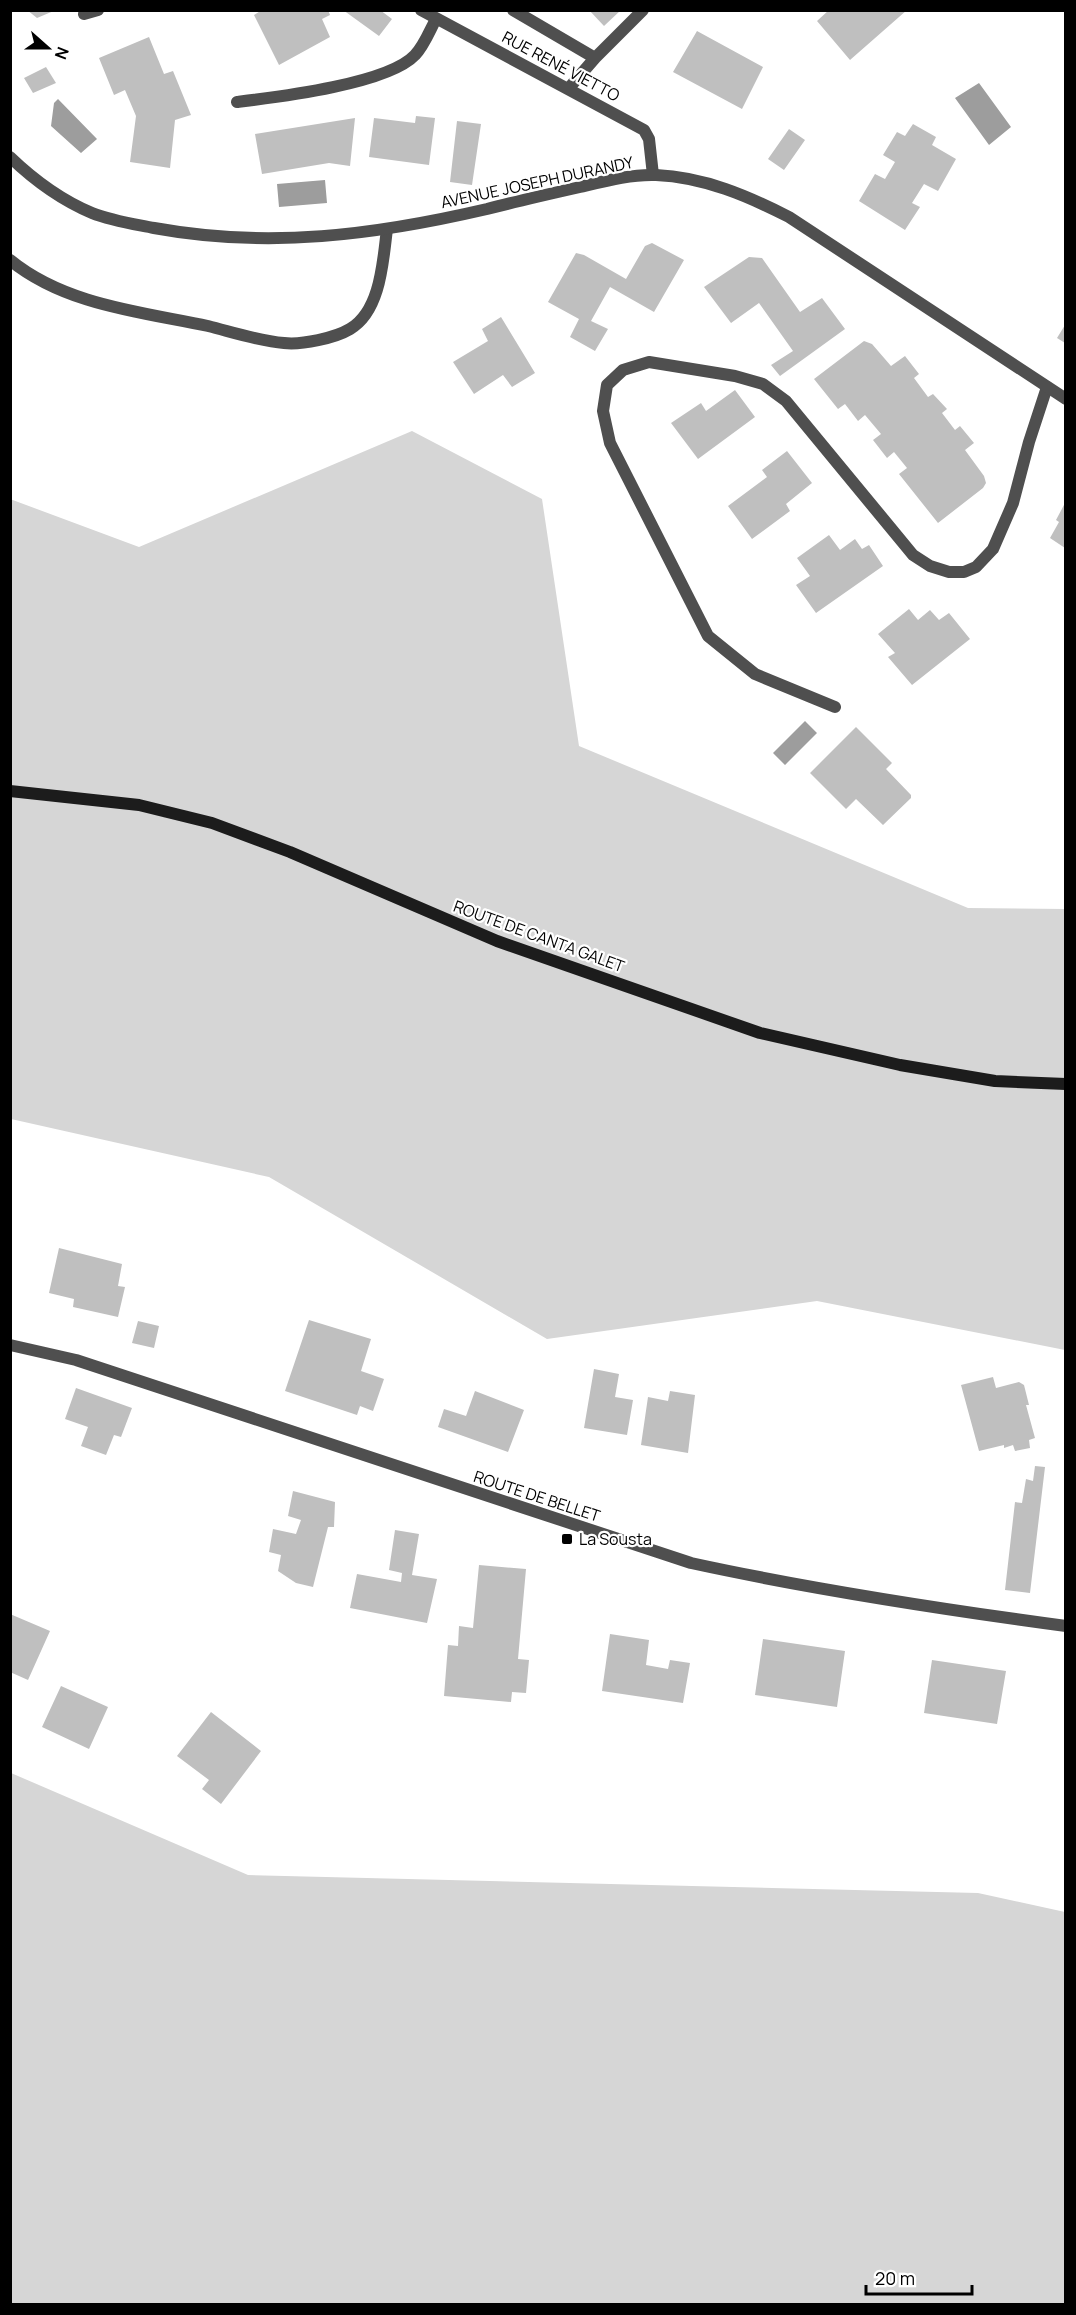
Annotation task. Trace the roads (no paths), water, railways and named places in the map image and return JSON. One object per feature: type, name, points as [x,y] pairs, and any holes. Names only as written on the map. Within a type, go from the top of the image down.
[{"type":"main road","name":"ROUTE DE CANTA GALET","points":[[10,791],[139,805],[212,823],[290,852],[497,941],[760,1033],[932,1070],[995,1081],[1065,1084]]},
{"type":"street","points":[[84,14],[98,10]]},
{"type":"street","name":"RUE RENÉ VIETTO","points":[[421,10],[644,130],[649,139],[653,175]]},
{"type":"street","points":[[513,10],[595,58]]},
{"type":"street","points":[[569,88],[643,10]]},
{"type":"street","points":[[237,102],[304,94],[394,70],[416,55],[436,19]]},
{"type":"street","name":"AVENUE JOSEPH DURANDY","points":[[10,157],[50,191],[94,214],[121,221],[219,237],[326,237],[451,217],[618,178],[653,175],[682,177],[751,197],[789,217],[1065,399]]},
{"type":"street","points":[[10,260],[53,288],[97,302],[284,343],[322,339],[351,329],[369,308],[380,281],[387,229]]},
{"type":"street","points":[[835,707],[755,674],[708,636],[610,443],[603,411],[607,385],[623,370],[649,362],[735,376],[763,384],[786,401],[913,555],[930,566],[949,572],[964,572],[976,567],[993,549],[1013,503],[1029,442],[1047,387]]},
{"type":"street","name":"ROUTE DE BELLET","points":[[10,1345],[76,1360],[691,1563],[773,1581],[889,1602],[1065,1626]]},
{"type":"place","name":"La Sousta","points":[[567,1539]]}]
